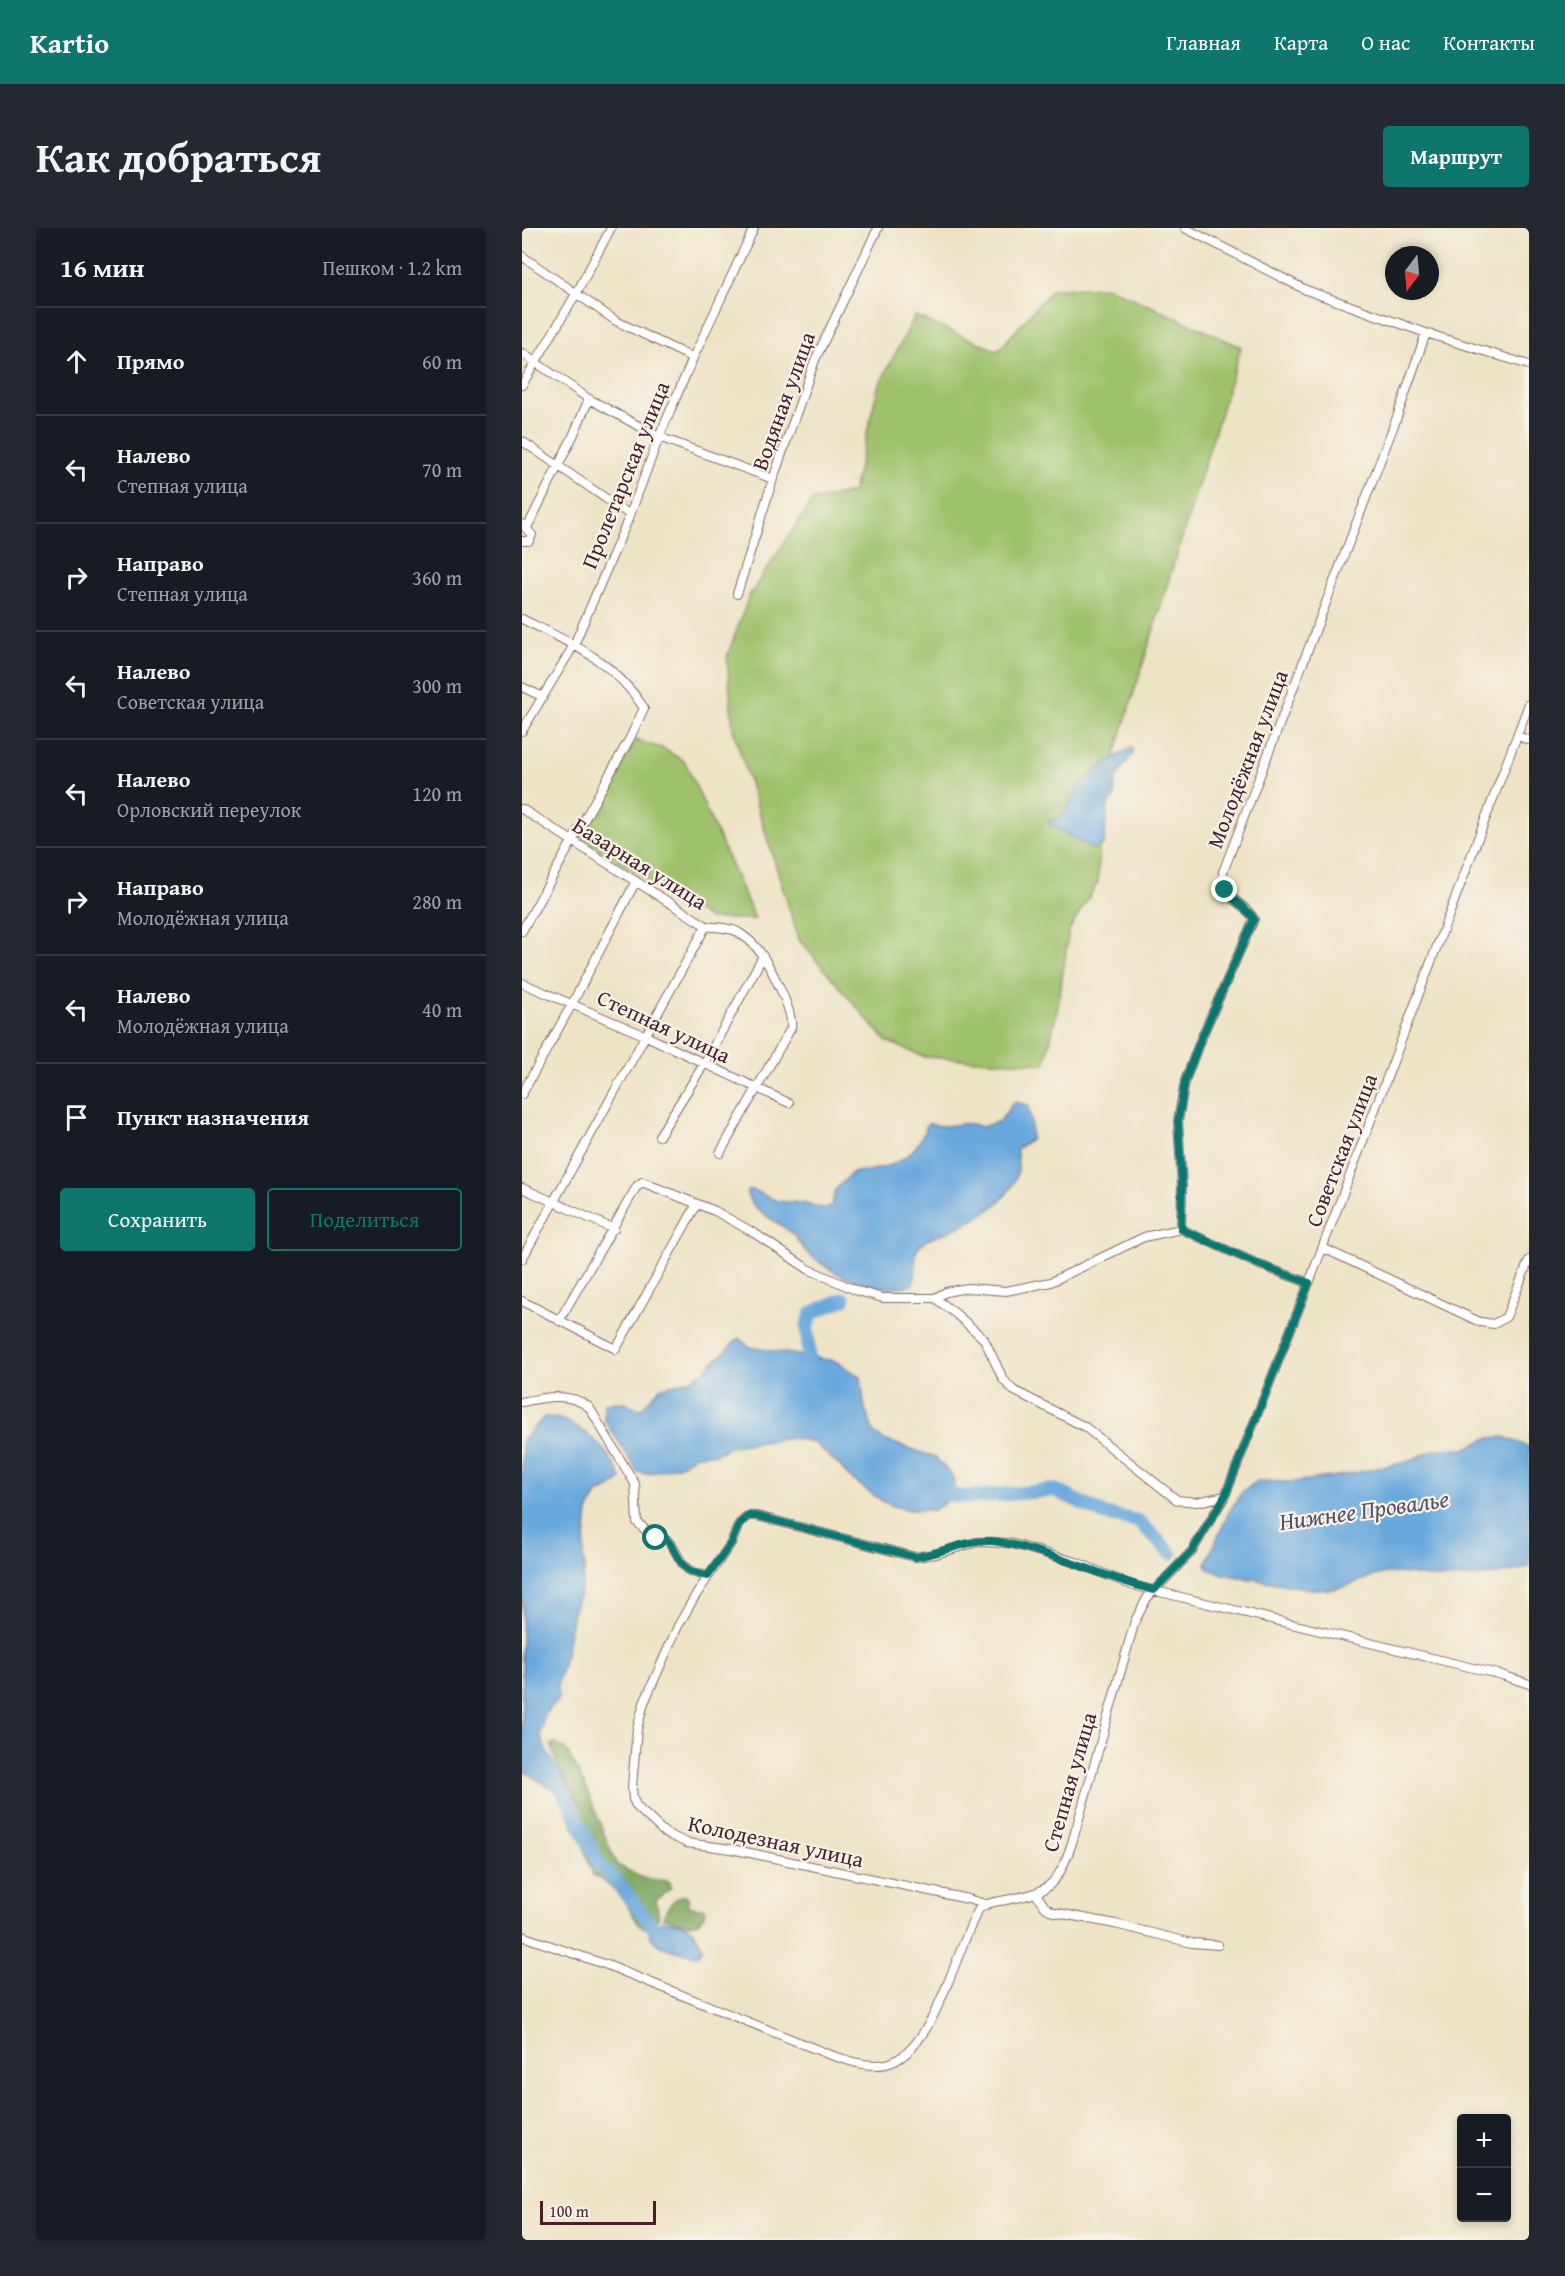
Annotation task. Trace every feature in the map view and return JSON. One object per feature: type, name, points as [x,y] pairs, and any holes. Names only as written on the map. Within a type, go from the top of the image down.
[{"type":"street","points":[[522,386],[576,294],[611,228]]},
{"type":"street","name":"Пролетарская улица","points":[[522,731],[574,645],[630,515],[659,437],[693,358],[754,228]]},
{"type":"street","name":"Водяная улица","points":[[737,594],[773,479],[815,360],[878,228]]},
{"type":"street","points":[[1185,228],[1306,290],[1426,333],[1529,365]]},
{"type":"street","points":[[522,256],[616,321],[693,358]]},
{"type":"street","name":"Молодёжная улица","points":[[1181,1229],[1182,1186],[1178,1121],[1182,1091],[1200,1041],[1254,919],[1225,890],[1223,872],[1426,333]]},
{"type":"street","points":[[522,353],[589,399],[659,437],[773,479]]},
{"type":"street","points":[[522,541],[529,541],[532,536],[524,526],[558,465],[589,399]]},
{"type":"street","points":[[522,441],[630,515]]},
{"type":"street","points":[[522,619],[574,645],[607,666],[631,688],[644,708],[630,738],[522,931]]},
{"type":"street","points":[[522,687],[543,697]]},
{"type":"street","name":"Советская улица","points":[[1154,1590],[1192,1551],[1225,1496],[1323,1248],[1529,704]]},
{"type":"street","points":[[1517,736],[1529,740]]},
{"type":"street","name":"Базарная улица","points":[[522,809],[706,926],[728,928],[751,941],[763,957],[791,1016],[792,1028],[756,1089]]},
{"type":"street","points":[[522,1094],[636,881]]},
{"type":"street","points":[[522,1259],[706,926]]},
{"type":"street","points":[[659,1136],[704,1064],[763,957]]},
{"type":"street","name":"Степная улица","points":[[522,984],[646,1036],[789,1103]]},
{"type":"street","points":[[720,1153],[756,1089]]},
{"type":"street","points":[[559,1321],[637,1186],[642,1182],[732,1220],[808,1269],[834,1282],[883,1298],[935,1298],[956,1290],[1006,1291],[1051,1282],[1144,1237],[1181,1229],[1260,1265],[1309,1283]]},
{"type":"street","points":[[522,1188],[614,1229]]},
{"type":"street","points":[[522,1301],[616,1349],[697,1204]]},
{"type":"street","points":[[1323,1248],[1480,1322],[1494,1324],[1506,1317],[1529,1260]]},
{"type":"street","points":[[935,1298],[984,1339],[1003,1379],[1018,1393],[1085,1427],[1177,1500],[1197,1502],[1225,1496]]},
{"type":"street","points":[[522,1402],[558,1396],[582,1401],[589,1407],[635,1484],[637,1492],[635,1515],[639,1526],[656,1538],[667,1540],[677,1558],[690,1571],[708,1576],[731,1543],[739,1524],[748,1516],[757,1516],[915,1557],[936,1554],[977,1542],[1010,1543],[1076,1562],[1131,1585],[1502,1675],[1529,1684]]},
{"type":"street","name":"Колодезная улица","points":[[708,1576],[678,1626],[640,1715],[632,1787],[633,1799],[637,1807],[665,1833],[687,1843],[731,1849],[985,1904]]},
{"type":"street","name":"Степная улица","points":[[1036,1894],[1054,1882],[1065,1862],[1135,1621],[1154,1590]]},
{"type":"street","points":[[522,1936],[607,1965],[828,2054],[874,2065],[887,2064],[900,2059],[913,2048],[928,2026],[973,1920],[985,1904],[1036,1894],[1045,1907],[1053,1912],[1192,1943],[1218,1945]]},
{"type":"green space","points":[[1108,287],[1241,347],[1101,799],[1098,882],[1069,930],[1058,1006],[1045,1064],[925,1057],[886,1041],[799,940],[733,729],[727,657],[749,596],[812,501],[853,492],[878,387],[915,316],[998,351],[1052,289]]},
{"type":"green space","points":[[636,740],[664,749],[685,762],[755,919],[710,919],[582,838]]},
{"type":"green space","points":[[554,1743],[566,1750],[571,1758],[587,1790],[616,1864],[642,1878],[669,1881],[671,1888],[656,1900],[659,1918],[645,1928],[640,1926],[611,1886],[593,1875],[575,1822],[580,1806],[556,1761],[551,1745]]},
{"type":"green space","points":[[685,1895],[688,1897],[688,1905],[704,1908],[705,1911],[699,1922],[688,1924],[663,1918],[671,1904],[677,1898]]},
{"type":"water","points":[[1131,748],[1133,754],[1118,775],[1114,797],[1108,804],[1104,844],[1094,849],[1090,848],[1050,825],[1049,820],[1061,818],[1081,782],[1108,761]]},
{"type":"water","points":[[1014,1102],[1028,1105],[1031,1139],[1017,1149],[1018,1171],[1007,1194],[977,1218],[920,1245],[916,1252],[913,1284],[886,1288],[845,1277],[810,1255],[792,1234],[757,1208],[748,1197],[747,1191],[753,1190],[777,1201],[803,1203],[826,1209],[832,1205],[835,1190],[853,1172],[889,1166],[908,1155],[916,1147],[927,1124],[941,1126],[966,1124],[982,1127],[1000,1121]]},
{"type":"water","points":[[739,1338],[749,1347],[835,1361],[861,1377],[865,1409],[874,1433],[884,1440],[935,1457],[953,1477],[955,1496],[934,1510],[910,1510],[893,1506],[880,1500],[848,1476],[813,1442],[793,1438],[732,1446],[716,1454],[696,1455],[681,1465],[646,1474],[638,1472],[604,1419],[604,1403],[626,1402],[632,1407],[641,1409],[660,1388],[690,1380],[703,1372]]},
{"type":"water","points":[[544,1417],[568,1422],[590,1437],[609,1457],[621,1479],[597,1494],[588,1512],[583,1558],[585,1567],[557,1686],[559,1700],[545,1713],[540,1735],[547,1753],[576,1804],[574,1810],[568,1808],[554,1789],[522,1770],[522,1440]]},
{"type":"water","points":[[1504,1437],[1529,1447],[1529,1567],[1496,1574],[1438,1578],[1388,1573],[1339,1588],[1325,1589],[1235,1576],[1208,1569],[1206,1563],[1229,1512],[1242,1492],[1258,1481],[1294,1482],[1345,1475],[1406,1462],[1437,1449],[1465,1449],[1488,1438]]},
{"type":"water","points":[[661,1921],[688,1927],[696,1935],[703,1949],[698,1955],[671,1950],[659,1944],[649,1935],[653,1927]]},
{"type":"waterway","points":[[809,1374],[807,1326],[812,1313],[844,1299]]},
{"type":"waterway","name":"Нижнее Провалье","points":[[940,1487],[955,1496],[971,1497],[1055,1490],[1104,1514],[1138,1521],[1171,1553]]},
{"type":"waterway","points":[[565,1795],[600,1866],[619,1884],[653,1927],[667,1938]]},
{"type":"route","points":[[656,1538],[667,1540],[677,1558],[690,1571],[708,1576],[731,1543],[743,1519],[748,1516],[757,1516],[915,1557],[936,1554],[960,1545],[977,1542],[1010,1543],[1076,1562],[1131,1585],[1154,1590],[1192,1551],[1225,1496],[1309,1283],[1260,1265],[1181,1229],[1182,1186],[1178,1121],[1180,1102],[1200,1041],[1254,919],[1225,890]]}]
